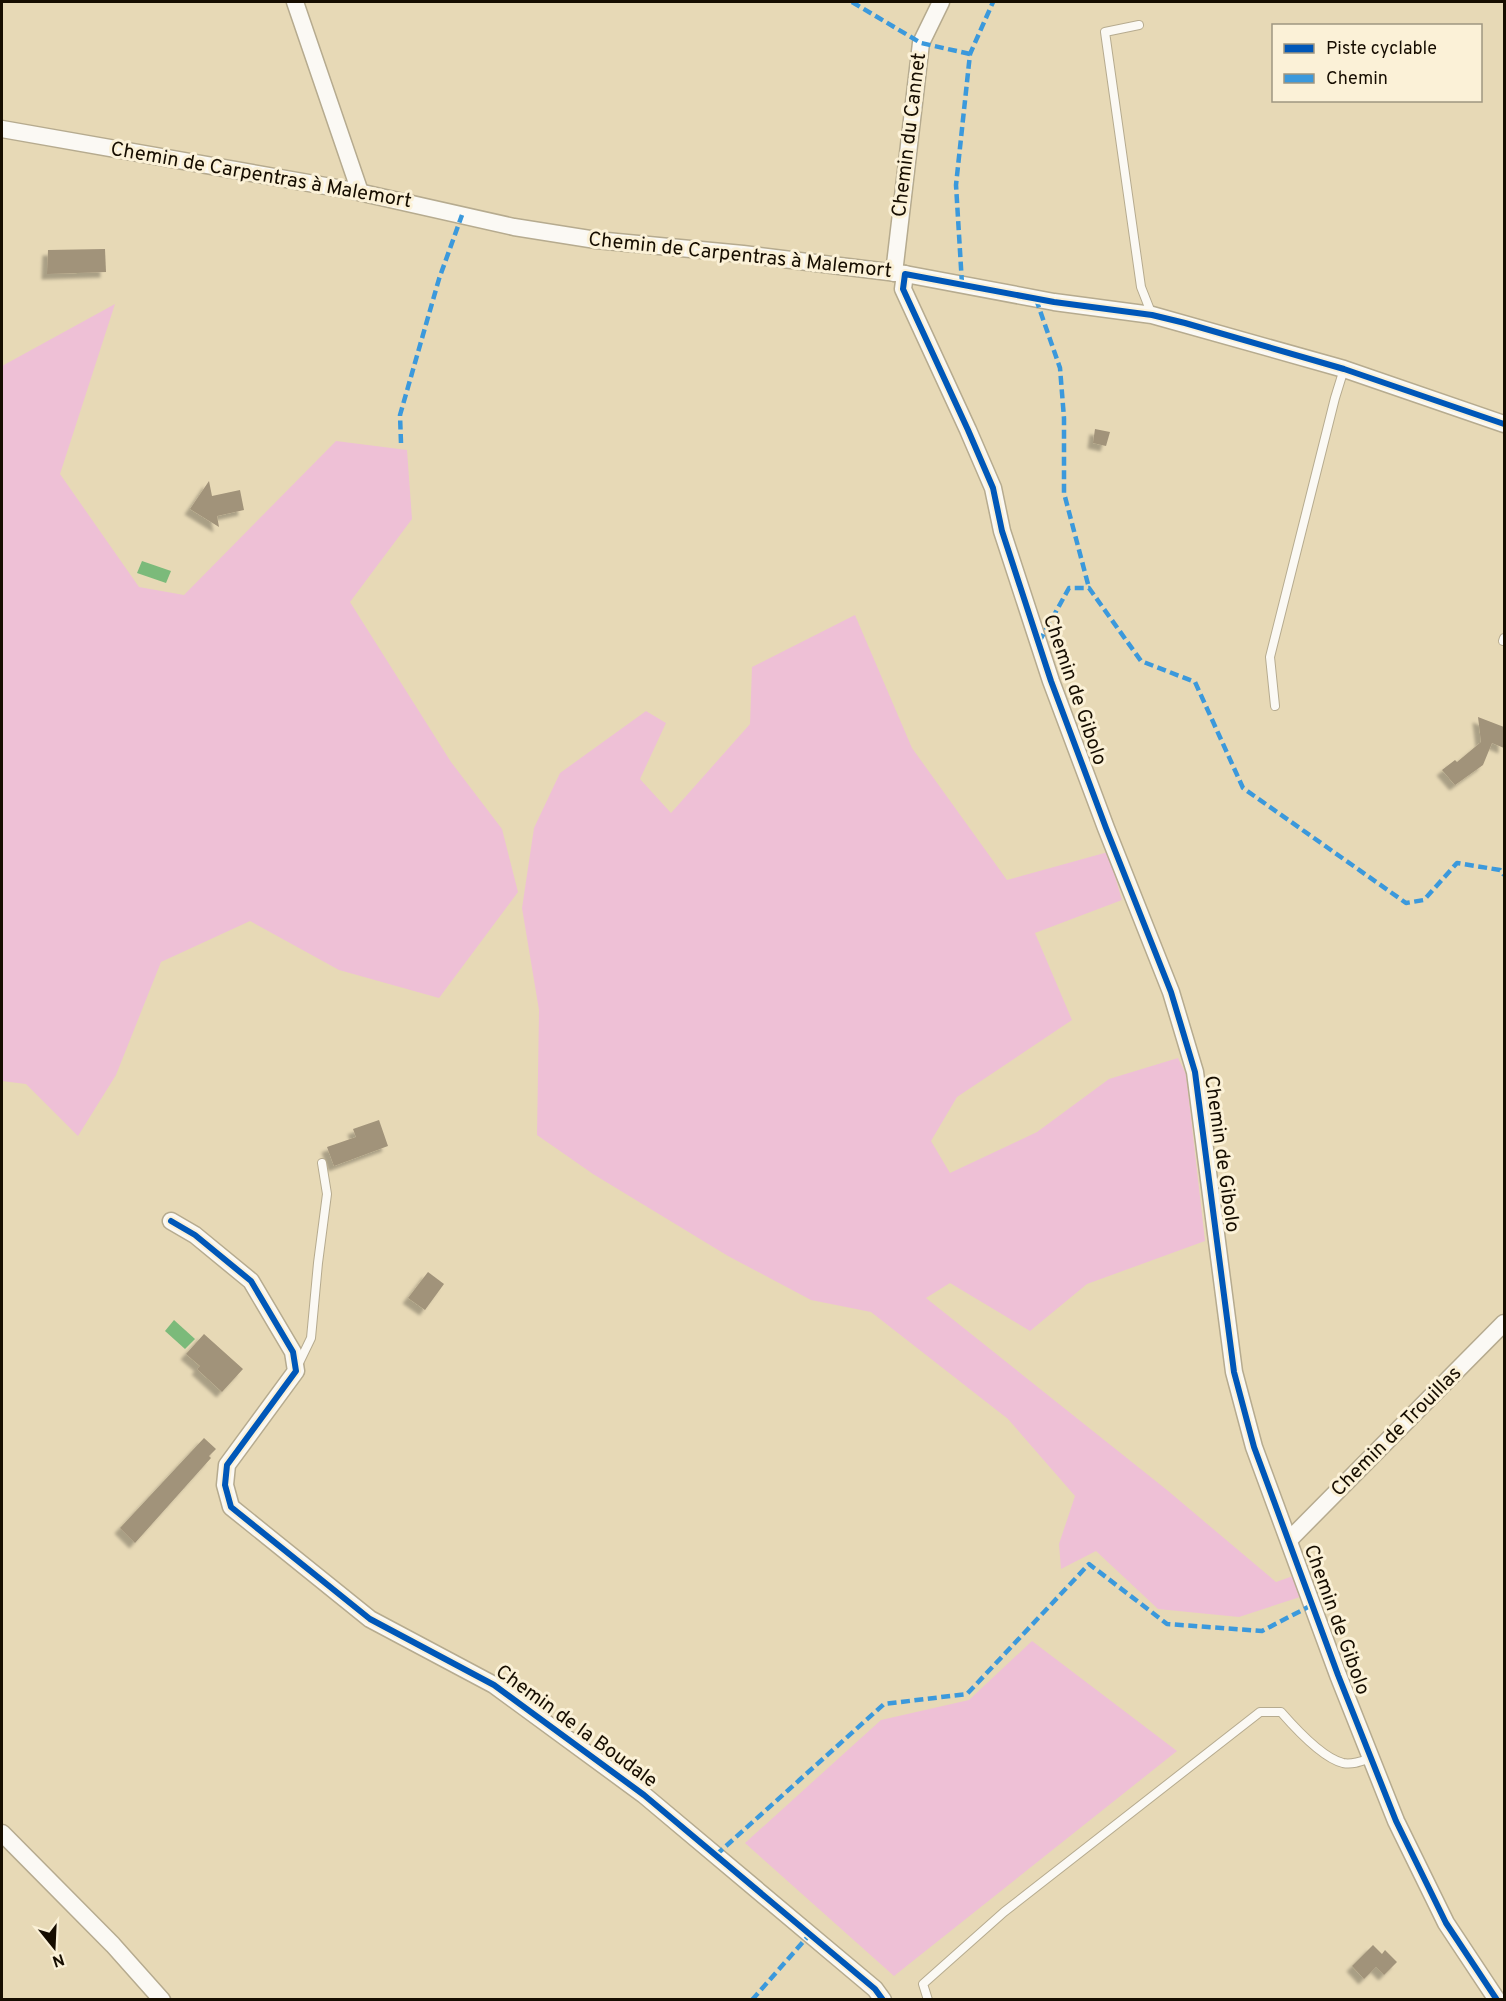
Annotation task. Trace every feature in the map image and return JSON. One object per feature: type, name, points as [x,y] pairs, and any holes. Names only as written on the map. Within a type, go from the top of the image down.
[{"type":"street","points":[[296,2],[360,192]]},
{"type":"street","name":"Chemin du Cannet","points":[[900,274],[921,43],[941,2]]},
{"type":"street","name":"Chemin de Carpentras à Malemort","points":[[2,129],[360,192],[514,227],[596,240],[743,254],[900,274],[1054,302],[1152,315],[1344,369],[1504,424]]},
{"type":"street","name":"Chemin de Gibolo","points":[[900,274],[903,289],[993,488],[1002,531],[1051,681],[1178,1015],[1194,1072],[1234,1372],[1254,1447],[1338,1676],[1396,1821],[1446,1923],[1497,2000]]},
{"type":"street","points":[[171,1221],[195,1235],[251,1281],[293,1352],[296,1371]]},
{"type":"street","name":"Chemin de Trouillas","points":[[1289,1540],[1504,1323]]},
{"type":"street","name":"Chemin de la Boudale","points":[[296,1371],[227,1465],[225,1485],[231,1507],[370,1619],[494,1685],[644,1795],[875,1989],[883,2000]]},
{"type":"street","points":[[2,1833],[112,1945],[162,2000]]},
{"type":"lane","points":[[1139,25],[1105,32],[1141,287],[1152,315]]},
{"type":"lane","points":[[1275,706],[1270,657],[1344,369]]},
{"type":"lane","points":[[296,1371],[311,1338],[327,1194],[322,1163]]},
{"type":"lane","points":[[928,2000],[923,1984],[1004,1912],[1260,1712],[1281,1712],[1322,1752],[1341,1763],[1354,1764],[1371,1758]]},
{"type":"shaded area","points":[[115,304],[60,474],[139,587],[184,595],[336,441],[407,450],[412,519],[350,602],[451,762],[502,829],[518,892],[439,998],[339,970],[250,921],[161,962],[116,1075],[78,1136],[26,1084],[2,1081],[2,366]]},
{"type":"shaded area","points":[[142,561],[171,571],[166,583],[137,573]]},
{"type":"shaded area","points":[[855,615],[912,748],[1007,880],[1108,852],[1122,900],[1035,933],[1072,1020],[957,1097],[931,1141],[950,1173],[1037,1132],[1109,1079],[1178,1058],[1186,1074],[1205,1241],[1087,1284],[1030,1331],[950,1283],[926,1298],[1167,1490],[1276,1582],[1293,1576],[1300,1597],[1239,1617],[1158,1609],[1096,1551],[1061,1569],[1059,1544],[1075,1496],[1008,1419],[871,1312],[811,1300],[728,1256],[593,1174],[537,1135],[539,1010],[522,908],[534,828],[560,773],[646,711],[666,723],[640,779],[671,813],[750,724],[752,667]]},
{"type":"shaded area","points":[[174,1320],[195,1339],[185,1349],[165,1331]]},
{"type":"shaded area","points":[[1032,1641],[1177,1751],[894,1976],[745,1843],[881,1720],[969,1700]]},
{"type":"building","points":[[105,249],[106,272],[47,274],[48,250]]},
{"type":"building","points":[[1095,429],[1110,432],[1106,446],[1093,443]]},
{"type":"building","points":[[209,481],[212,496],[240,490],[244,510],[217,516],[219,527],[190,509]]},
{"type":"building","points":[[1478,717],[1504,727],[1504,748],[1492,743],[1483,765],[1455,785],[1442,770],[1455,760],[1457,762],[1481,742]]},
{"type":"building","points":[[379,1120],[388,1146],[334,1166],[327,1147],[356,1137],[353,1129]]},
{"type":"building","points":[[428,1272],[444,1284],[425,1310],[408,1298]]},
{"type":"building","points":[[204,1334],[243,1369],[222,1392],[197,1369],[200,1366],[186,1354]]},
{"type":"building","points":[[204,1438],[216,1449],[209,1456],[211,1458],[135,1543],[120,1528]]},
{"type":"building","points":[[1373,1945],[1382,1954],[1385,1950],[1397,1962],[1384,1975],[1376,1967],[1364,1979],[1352,1966]]},
{"type":"marked path","points":[[852,2],[921,43],[970,54]]},
{"type":"marked path","points":[[962,284],[956,185],[970,54],[993,2]]},
{"type":"marked path","points":[[401,443],[400,415],[439,279],[462,215]]},
{"type":"marked path","points":[[1036,299],[1060,368],[1064,418],[1064,493],[1089,588]]},
{"type":"marked path","points":[[1039,642],[1069,588],[1089,588],[1141,661],[1195,682],[1243,788],[1406,903],[1424,900],[1457,863],[1500,870],[1504,875]]},
{"type":"marked path","points":[[716,1855],[884,1704],[967,1694],[1089,1564],[1167,1624],[1262,1631],[1312,1605]]},
{"type":"marked path","points":[[752,2000],[810,1934]]},
{"type":"cycle path","points":[[1497,2000],[1446,1923],[1396,1821],[1338,1675],[1254,1447],[1234,1372],[1195,1072],[1171,992],[1051,681],[1002,531],[993,488],[903,289],[905,274],[1054,302],[1152,315],[1185,323],[1344,369],[1504,424]]},
{"type":"cycle path","points":[[171,1221],[195,1235],[251,1281],[293,1352],[296,1371],[227,1465],[225,1485],[231,1507],[370,1619],[494,1685],[644,1795],[875,1989],[883,2000]]}]
